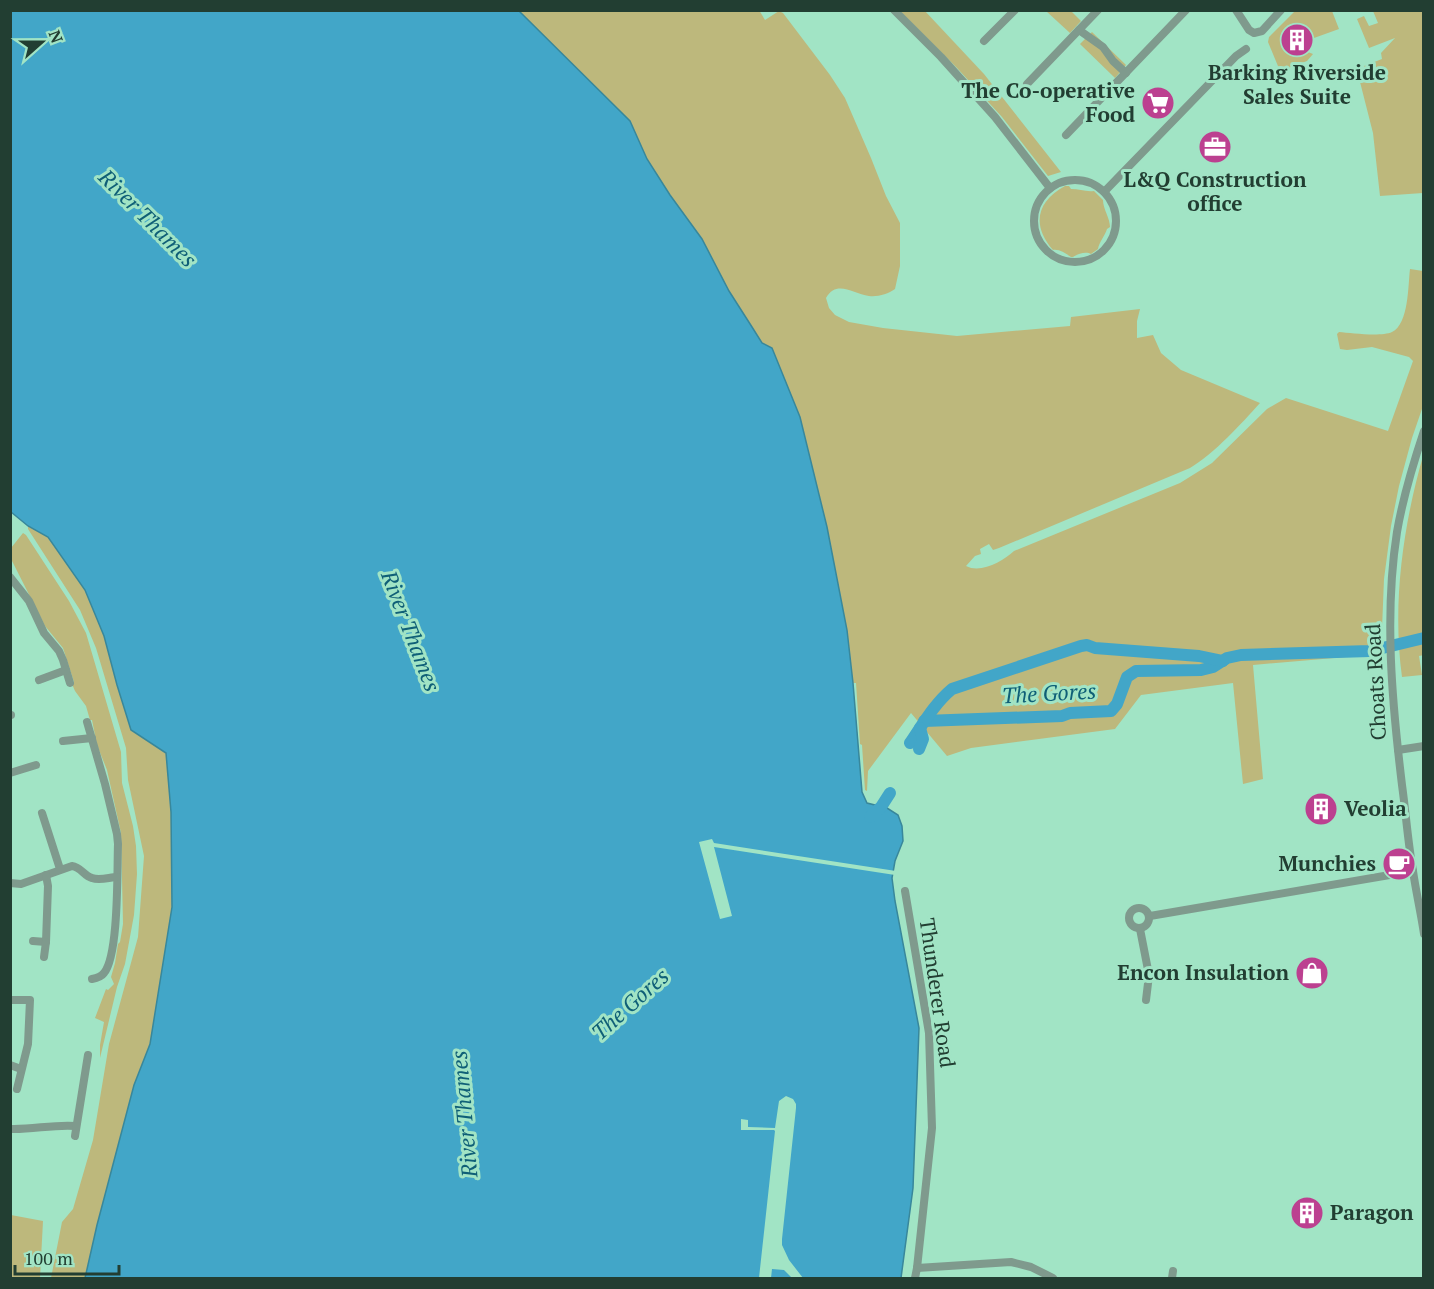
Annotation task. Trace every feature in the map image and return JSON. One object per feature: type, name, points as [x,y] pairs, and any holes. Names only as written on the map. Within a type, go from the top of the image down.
[{"type":"street","points":[[894,10],[941,57],[995,117],[1050,188]]},
{"type":"street","points":[[984,41],[1015,10]]},
{"type":"street","points":[[1027,84],[1098,10]]},
{"type":"street","points":[[1066,135],[1186,10]]},
{"type":"street","points":[[1236,10],[1252,33],[1262,31],[1281,10]]},
{"type":"street","points":[[1079,30],[1103,47],[1126,73]]},
{"type":"street","points":[[1104,192],[1236,56],[1246,49]]},
{"type":"street","points":[[1072,180],[1094,185],[1104,192],[1115,213],[1112,237],[1106,247],[1085,261],[1071,262],[1058,259],[1047,251],[1039,242],[1035,231],[1036,207],[1042,196],[1061,182],[1072,180]]},
{"type":"street","name":"Choats Road","points":[[1424,431],[1412,466],[1397,532],[1390,637],[1398,750],[1413,871],[1424,934]]},
{"type":"street","points":[[10,577],[59,651],[70,683]]},
{"type":"street","points":[[39,680],[66,670]]},
{"type":"street","points":[[87,722],[117,834],[114,935],[110,960],[104,974],[92,979]]},
{"type":"street","points":[[63,741],[92,738]]},
{"type":"street","points":[[1398,750],[1424,746]]},
{"type":"street","points":[[10,773],[36,765]]},
{"type":"street","points":[[42,813],[60,869]]},
{"type":"street","points":[[10,884],[21,884],[74,866],[93,879],[117,877]]},
{"type":"street","points":[[1150,916],[1413,871]]},
{"type":"street","points":[[44,957],[48,886],[46,875]]},
{"type":"street","name":"Thunderer Road","points":[[905,891],[929,1033],[932,1117],[915,1278]]},
{"type":"street","points":[[1138,908],[1144,909],[1150,916],[1149,923],[1140,929],[1131,925],[1126,919],[1138,908]]},
{"type":"street","points":[[1140,929],[1149,975],[1146,1000]]},
{"type":"street","points":[[33,941],[46,942]]},
{"type":"street","points":[[10,1000],[30,1000],[28,1044],[16,1089]]},
{"type":"street","points":[[10,1129],[25,1130],[65,1125],[75,1131],[88,1055]]},
{"type":"street","points":[[10,1065],[21,1069]]},
{"type":"street","points":[[917,1268],[1011,1262],[1031,1267],[1053,1278]]},
{"type":"shaded area","points":[[759,10],[765,20],[779,11],[783,13],[830,75],[845,98],[886,196],[900,223],[900,266],[895,289],[883,295],[872,296],[846,289],[835,289],[826,298],[829,308],[835,315],[849,322],[883,328],[957,336],[1070,326],[1071,317],[1140,309],[1137,338],[1153,335],[1161,353],[1181,370],[1260,403],[1218,446],[1190,468],[999,548],[993,550],[989,544],[980,549],[981,554],[975,556],[966,566],[978,568],[992,565],[1014,551],[1180,483],[1212,463],[1267,409],[1286,398],[1388,431],[1413,361],[1409,357],[1372,347],[1340,349],[1337,334],[1339,332],[1387,333],[1398,328],[1405,313],[1410,269],[1423,271],[1423,406],[1399,486],[1391,526],[1384,579],[1381,654],[1253,665],[1263,779],[1243,784],[1233,683],[1141,695],[1115,729],[971,748],[947,756],[911,713],[868,771],[867,791],[865,790],[862,745],[860,744],[856,683],[853,683],[862,792],[867,803],[887,808],[898,815],[902,826],[903,841],[895,861],[892,878],[919,1028],[913,1188],[901,1278],[290,11]]},
{"type":"shaded area","points":[[924,10],[984,74],[1061,172],[1048,176],[1002,117],[900,11]]},
{"type":"shaded area","points":[[1046,11],[1071,11],[1081,21],[1070,33]]},
{"type":"shaded area","points":[[1295,11],[1332,11],[1339,29],[1314,38],[1303,28],[1289,27],[1283,42],[1313,54],[1307,61],[1280,71],[1268,42],[1269,37]]},
{"type":"shaded area","points":[[1373,11],[1423,11],[1423,193],[1380,196],[1373,133],[1359,78],[1367,78],[1364,66],[1382,59],[1381,53],[1395,38],[1369,48],[1357,19],[1364,16],[1369,26],[1378,23]]},
{"type":"shaded area","points":[[1092,32],[1126,65],[1115,78],[1080,44]]},
{"type":"shaded area","points":[[1065,186],[1071,189],[1094,191],[1103,200],[1110,227],[1098,249],[1091,254],[1084,253],[1071,257],[1053,250],[1042,232],[1040,214],[1043,206],[1048,199]]},
{"type":"shaded area","points":[[1423,456],[1424,655],[1419,656],[1422,675],[1402,677],[1398,622],[1401,565],[1410,510]]},
{"type":"shaded area","points":[[10,485],[30,494],[175,735],[229,1278],[51,1278],[62,1222],[73,1209],[93,1140],[109,1044],[138,937],[144,856],[128,780],[126,748],[96,648],[80,610],[28,526],[11,512]]},
{"type":"shaded area","points":[[23,533],[69,601],[86,633],[121,752],[122,783],[136,846],[137,874],[134,915],[125,964],[117,987],[100,1058],[104,1022],[95,1018],[106,989],[108,990],[114,984],[111,977],[123,924],[121,833],[107,770],[97,745],[92,720],[72,684],[74,682],[63,648],[45,626],[11,559],[11,548]]},
{"type":"shaded area","points":[[11,1215],[43,1221],[40,1278],[11,1278]]},
{"type":"water","name":"River Thames","points":[[10,11],[519,11],[630,121],[647,159],[702,239],[729,291],[762,343],[772,348],[800,417],[827,527],[847,630],[862,792],[867,803],[887,808],[898,815],[902,826],[903,841],[895,861],[892,878],[919,1028],[913,1188],[901,1278],[85,1278],[134,1085],[150,1044],[172,907],[171,812],[166,753],[131,730],[104,636],[85,590],[48,537],[28,526],[11,512]]},
{"type":"pier","points":[[712,839],[714,843],[896,871],[895,875],[714,847],[732,916],[720,919],[699,842]]},
{"type":"pier","points":[[786,1096],[793,1099],[796,1108],[782,1245],[789,1260],[803,1278],[792,1278],[784,1270],[772,1269],[771,1278],[759,1278],[775,1131],[741,1130],[741,1119],[748,1120],[748,1127],[775,1128],[779,1101]]},
{"type":"waterway","name":"The Gores","points":[[924,721],[1062,716],[1070,713],[1111,711],[1117,704],[1127,677],[1136,671],[1201,670],[1213,667],[1227,658],[1241,655],[1370,651],[1424,638]]},
{"type":"waterway","name":"The Gores","points":[[910,743],[934,708],[952,689],[1081,646],[1199,656],[1223,661]]},
{"type":"waterway","name":"The Gores","points":[[919,749],[923,739],[920,728]]},
{"type":"waterway","name":"The Gores","points":[[870,817],[881,807],[890,793]]},
{"type":"place","name":"Barking Riverside Sales Suite","points":[[1297,40]]},
{"type":"place","name":"The Co-operative Food","points":[[1158,103]]},
{"type":"place","name":"L&Q Construction office","points":[[1215,147]]},
{"type":"place","name":"Veolia","points":[[1321,809]]},
{"type":"place","name":"Munchies","points":[[1399,864]]},
{"type":"place","name":"Encon Insulation","points":[[1312,973]]},
{"type":"place","name":"Paragon","points":[[1307,1213]]}]
